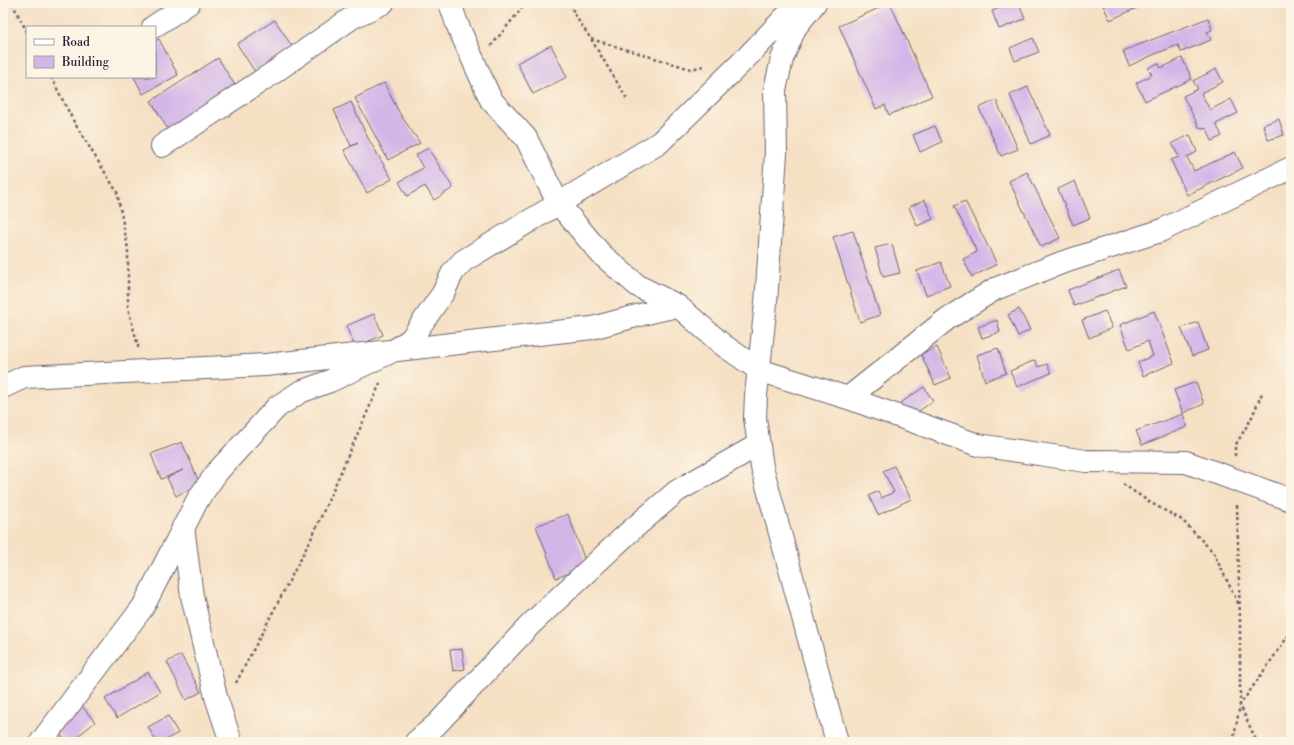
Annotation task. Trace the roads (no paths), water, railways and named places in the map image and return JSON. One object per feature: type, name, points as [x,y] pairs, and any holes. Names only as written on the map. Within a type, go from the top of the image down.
[{"type":"street","points":[[155,26],[190,3]]},
{"type":"street","points":[[162,146],[273,73],[353,17],[383,3]]},
{"type":"street","points":[[450,3],[457,24],[491,100],[526,138],[558,203],[600,254],[638,286],[678,306],[723,345],[759,370],[848,398],[978,445],[1086,462],[1186,462],[1291,500]]},
{"type":"street","points":[[40,742],[143,607],[198,499],[218,471],[277,407],[300,392],[330,381],[395,350],[411,339],[443,293],[453,272],[462,261],[659,143],[794,13],[815,3]]},
{"type":"street","points":[[794,13],[775,90],[776,153],[766,303],[755,418],[762,467],[837,742]]},
{"type":"street","points":[[848,398],[947,319],[995,289],[1061,263],[1160,231],[1291,168]]},
{"type":"street","points":[[3,387],[24,377],[266,365],[592,328],[678,306]]},
{"type":"street","points":[[416,742],[436,725],[530,625],[627,534],[677,491],[758,445]]},
{"type":"street","points":[[183,527],[192,596],[216,697],[231,742]]}]
